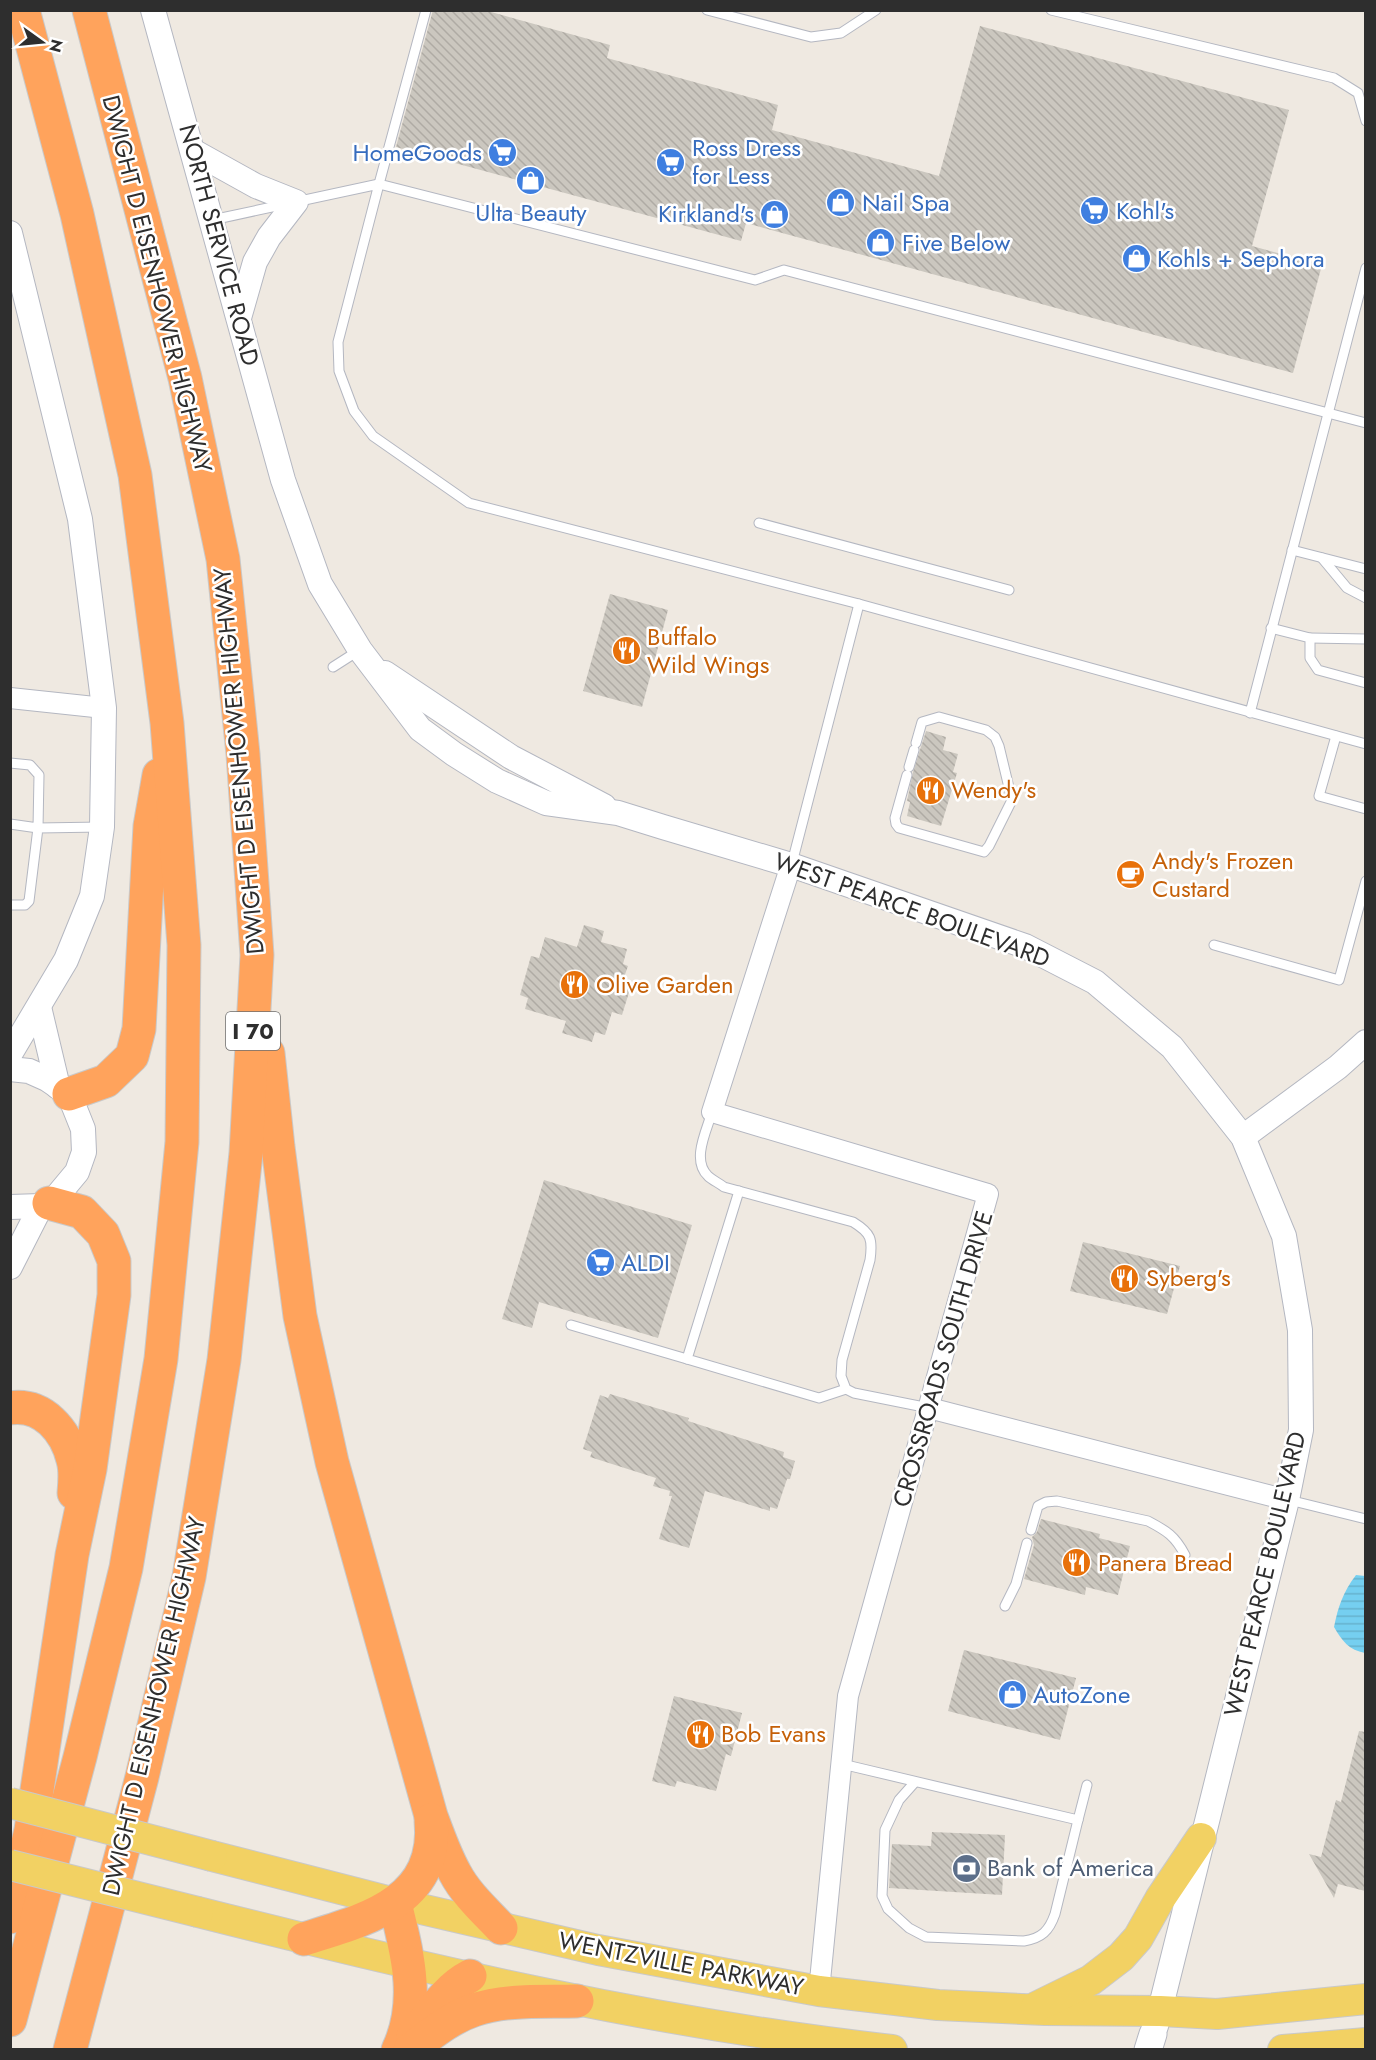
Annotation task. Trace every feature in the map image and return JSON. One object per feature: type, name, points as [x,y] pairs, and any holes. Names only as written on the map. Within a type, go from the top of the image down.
[{"type":"highway","points":[[10,2020],[80,1757],[126,1568],[161,1359],[182,1142],[184,945],[167,723],[135,475],[77,214],[23,10]]},
{"type":"highway","name":"DWIGHT D EISENHOWER HIGHWAY","points":[[70,2049],[142,1777],[189,1577],[224,1360],[246,1153],[257,955],[243,754],[223,559],[185,378],[89,10]]},
{"type":"highway","points":[[64,1091],[106,1081],[132,1056],[139,1029],[150,826],[167,723]]},
{"type":"highway","points":[[257,955],[278,1147],[300,1316],[332,1461],[431,1816],[456,1875],[478,1904],[501,1928]]},
{"type":"highway","points":[[10,1917],[31,1830],[72,1555],[90,1469],[112,1314],[114,1261],[103,1234],[82,1212],[45,1204]]},
{"type":"highway","points":[[10,1408],[29,1409],[46,1415],[61,1431],[69,1447],[74,1461],[75,1478],[72,1555]]},
{"type":"highway","points":[[304,1939],[363,1920],[395,1903],[409,1892],[420,1876],[428,1856],[432,1832],[431,1816]]},
{"type":"highway","points":[[395,1903],[410,1964],[412,1998],[409,2020],[400,2049]]},
{"type":"highway","points":[[400,2049],[449,1990],[470,1976]]},
{"type":"highway","points":[[410,2049],[444,2025],[473,2010],[503,2003],[578,2001]]},
{"type":"main road","name":"WENTZVILLE PARKWAY","points":[[10,1803],[395,1903],[501,1928],[598,1950],[819,1991],[938,2005],[1031,2009],[1154,2031],[1217,2014],[1365,1999]]},
{"type":"main road","points":[[1031,2009],[1091,1980],[1121,1957],[1138,1938],[1160,1899],[1201,1838]]},
{"type":"main road","points":[[10,1865],[304,1939],[578,2001],[800,2044],[892,2049]]},
{"type":"main road","points":[[1283,2049],[1365,2043]]},
{"type":"street","name":"NORTH SERVICE ROAD","points":[[153,10],[283,480]]},
{"type":"street","points":[[193,151],[256,186],[296,202],[269,237],[255,262],[239,318]]},
{"type":"street","points":[[10,233],[14,265],[80,519],[104,708],[102,828],[92,896],[66,960],[10,1054]]},
{"type":"street","name":"WEST PEARCE BOULEVARD","points":[[283,480],[320,584],[367,658],[511,757],[618,813],[791,865],[1025,946],[1095,982],[1172,1047],[1243,1137],[1284,1236],[1300,1330],[1301,1430],[1287,1500],[1154,2031]]},
{"type":"street","points":[[10,698],[104,708]]},
{"type":"street","points":[[712,1112],[791,865]]},
{"type":"street","points":[[10,1268],[45,1204],[64,1189],[77,1172],[84,1152],[83,1130],[64,1091],[39,1007]]},
{"type":"street","points":[[1243,1137],[1338,1067],[1365,1042]]},
{"type":"street","points":[[10,1069],[29,1071],[47,1079],[64,1091]]},
{"type":"street","name":"CROSSROADS SOUTH DRIVE","points":[[712,1112],[988,1194],[848,1696],[819,1991]]},
{"type":"street","points":[[10,1207],[45,1204]]},
{"type":"street","points":[[929,1408],[1287,1500]]},
{"type":"lane","points":[[426,10],[339,342],[339,371],[354,411],[373,436],[469,503],[859,604],[1365,744]]},
{"type":"lane","points":[[707,10],[811,37],[841,33],[876,10]]},
{"type":"lane","points":[[1051,10],[1334,78],[1358,93],[1365,121]]},
{"type":"lane","points":[[212,220],[379,184],[755,280],[784,270],[1365,423]]},
{"type":"lane","points":[[1250,712],[1365,268]]},
{"type":"lane","points":[[759,523],[1010,590]]},
{"type":"lane","points":[[1292,550],[1365,569]]},
{"type":"lane","points":[[1322,558],[1347,588],[1365,598]]},
{"type":"lane","points":[[791,865],[859,604]]},
{"type":"lane","points":[[1271,628],[1310,638],[1365,639]]},
{"type":"lane","points":[[1310,638],[1310,658],[1318,670],[1365,683]]},
{"type":"lane","points":[[333,667],[367,658]]},
{"type":"lane","points":[[939,717],[986,730],[995,737],[1012,800],[984,852],[899,828],[896,824],[895,818],[915,747],[922,722],[939,717]]},
{"type":"lane","points":[[1336,736],[1319,796],[1365,809]]},
{"type":"lane","points":[[10,763],[30,765],[39,776],[38,828],[29,901],[25,905],[10,906]]},
{"type":"lane","points":[[10,824],[38,828],[102,828]]},
{"type":"lane","points":[[1214,945],[1339,980],[1365,881]]},
{"type":"lane","points":[[712,1112],[699,1158],[707,1176],[724,1187],[853,1222],[868,1234],[872,1244],[870,1260],[842,1360],[841,1376],[846,1389]]},
{"type":"lane","points":[[687,1359],[739,1191]]},
{"type":"lane","points":[[571,1325],[819,1398],[846,1389],[855,1393],[929,1408]]},
{"type":"lane","points":[[1287,1500],[1365,1519]]},
{"type":"lane","points":[[1031,1530],[1038,1506],[1046,1502],[1057,1501],[1148,1521],[1178,1541],[1185,1555]]},
{"type":"lane","points":[[1005,1606],[1016,1584],[1027,1543]]},
{"type":"lane","points":[[842,1764],[1078,1820]]},
{"type":"lane","points":[[915,1782],[899,1800],[885,1830],[882,1896],[888,1910],[909,1928],[926,1937],[1024,1941],[1034,1940],[1051,1926],[1087,1785]]},
{"type":"water","points":[[1356,1575],[1365,1576],[1365,1653],[1346,1644],[1334,1627],[1342,1600]]},
{"type":"building","points":[[433,10],[484,10],[610,45],[607,58],[778,105],[772,130],[939,176],[980,26],[1289,110],[1252,246],[1322,265],[1293,373],[746,223],[741,241],[396,147]]},
{"type":"building","name":"Buffalo Wild Wings","points":[[610,594],[668,610],[642,707],[583,691]]},
{"type":"building","name":"Wendy's","points":[[926,731],[946,737],[943,750],[958,754],[953,772],[957,773],[941,826],[907,816],[910,802],[907,801],[913,772]]},
{"type":"building","name":"Olive Garden","points":[[584,925],[604,931],[601,942],[627,949],[623,964],[628,966],[622,983],[631,986],[622,1015],[612,1012],[605,1035],[595,1032],[592,1042],[562,1033],[566,1021],[525,1009],[528,998],[520,995],[531,956],[539,958],[545,937],[577,947]]},
{"type":"building","name":"ALDI","points":[[544,1180],[692,1225],[658,1338],[539,1302],[532,1328],[502,1319]]},
{"type":"building","name":"Syberg's","points":[[1083,1242],[1180,1266],[1167,1314],[1070,1291]]},
{"type":"building","points":[[610,1394],[689,1418],[688,1421],[784,1452],[783,1457],[795,1461],[777,1509],[770,1507],[770,1511],[705,1491],[689,1548],[659,1539],[672,1496],[669,1496],[670,1491],[653,1486],[656,1478],[590,1457],[592,1452],[583,1449],[600,1395],[608,1398]]},
{"type":"building","name":"Panera Bread","points":[[1041,1519],[1100,1534],[1099,1538],[1130,1546],[1118,1595],[1086,1587],[1085,1595],[1024,1579],[1034,1545],[1032,1537],[1037,1532]]},
{"type":"building","name":"AutoZone","points":[[964,1650],[1076,1678],[1060,1740],[948,1711]]},
{"type":"building","name":"Bob Evans","points":[[674,1696],[742,1713],[731,1756],[726,1754],[716,1791],[677,1781],[675,1787],[652,1781]]},
{"type":"building","points":[[1359,1731],[1365,1732],[1365,1891],[1338,1884],[1334,1898],[1309,1854],[1321,1857],[1336,1800],[1341,1802]]},
{"type":"building","name":"Bank of America","points":[[932,1832],[1005,1835],[1002,1895],[889,1888],[892,1844],[931,1846]]},
{"type":"place","name":"HomeGoods","points":[[503,153]]},
{"type":"place","name":"Ross Dress for Less","points":[[671,162]]},
{"type":"place","name":"Ulta Beauty","points":[[531,180]]},
{"type":"place","name":"Nail Spa","points":[[841,203]]},
{"type":"place","name":"Kohl's","points":[[1095,211]]},
{"type":"place","name":"Kirkland's","points":[[775,214]]},
{"type":"place","name":"Five Below","points":[[881,243]]},
{"type":"place","name":"Kohls + Sephora","points":[[1136,259]]},
{"type":"place","name":"Buffalo Wild Wings","points":[[626,651]]},
{"type":"place","name":"Wendy's","points":[[930,790]]},
{"type":"place","name":"Andy's Frozen Custard","points":[[1131,875]]},
{"type":"place","name":"Olive Garden","points":[[575,985]]},
{"type":"place","name":"ALDI","points":[[600,1263]]},
{"type":"place","name":"Syberg's","points":[[1125,1278]]},
{"type":"place","name":"Panera Bread","points":[[1077,1563]]},
{"type":"place","name":"AutoZone","points":[[1012,1695]]},
{"type":"place","name":"Bob Evans","points":[[700,1734]]},
{"type":"place","name":"Bank of America","points":[[966,1868]]}]
